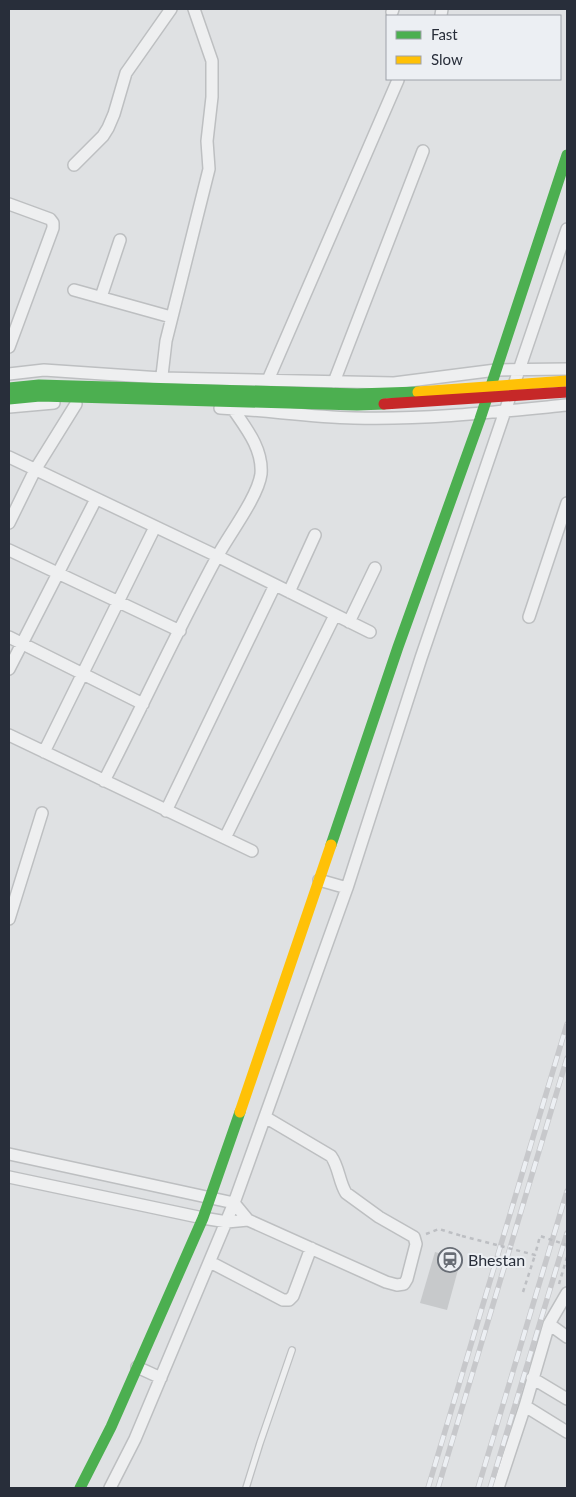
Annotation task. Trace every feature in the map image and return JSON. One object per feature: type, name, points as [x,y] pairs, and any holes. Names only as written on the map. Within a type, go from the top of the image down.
[{"type":"street","points":[[74,164],[103,136],[114,114],[126,73],[171,9]]},
{"type":"street","points":[[160,406],[161,378],[166,341],[209,169],[206,141],[212,97],[212,61],[194,9]]},
{"type":"street","points":[[268,380],[398,80]]},
{"type":"street","points":[[334,382],[423,151]]},
{"type":"street","points":[[80,1488],[111,1427],[203,1218],[398,647],[482,414],[567,155]]},
{"type":"street","points":[[9,204],[50,219],[53,223],[53,228],[9,347]]},
{"type":"street","points":[[110,1488],[135,1439],[234,1203],[347,888],[422,658],[567,229]]},
{"type":"street","points":[[101,297],[120,240]]},
{"type":"street","points":[[74,290],[172,317]]},
{"type":"street","points":[[9,374],[44,370],[161,378],[394,382],[496,370],[567,369]]},
{"type":"street","points":[[9,388],[39,385],[357,394],[400,393],[567,381]]},
{"type":"street","points":[[9,399],[40,396],[357,405],[400,404],[567,392]]},
{"type":"street","points":[[9,407],[44,403],[160,406],[234,409],[356,418],[460,416],[567,405]]},
{"type":"street","points":[[9,523],[35,470],[76,404]]},
{"type":"street","points":[[104,781],[217,556],[258,488],[261,473],[255,441],[234,409]]},
{"type":"street","points":[[9,457],[217,556],[370,632]]},
{"type":"street","points":[[9,669],[96,499]]},
{"type":"street","points":[[529,618],[565,519],[567,502]]},
{"type":"street","points":[[44,752],[155,526]]},
{"type":"street","points":[[289,592],[315,535]]},
{"type":"street","points":[[9,550],[180,631]]},
{"type":"street","points":[[350,622],[375,568]]},
{"type":"street","points":[[166,811],[275,585]]},
{"type":"street","points":[[225,838],[335,615]]},
{"type":"street","points":[[9,637],[143,704]]},
{"type":"street","points":[[9,735],[252,851]]},
{"type":"street","points":[[9,915],[42,813]]},
{"type":"street","points":[[319,880],[347,888]]},
{"type":"street","points":[[9,1154],[234,1203],[248,1220],[397,1285],[404,1284],[416,1244],[414,1236],[379,1217],[346,1193],[337,1166],[331,1156],[265,1117]]},
{"type":"street","points":[[9,1177],[203,1218],[226,1222],[248,1220]]},
{"type":"street","points":[[210,1262],[283,1300],[289,1300],[293,1296],[311,1248]]},
{"type":"street","points":[[498,1488],[549,1324],[562,1291]]},
{"type":"street","points":[[549,1324],[567,1337]]},
{"type":"street","points":[[137,1368],[161,1378]]},
{"type":"street","points":[[532,1378],[567,1398]]},
{"type":"street","points":[[525,1406],[567,1432]]},
{"type":"lane","points":[[246,1488],[292,1350]]},
{"type":"path","points":[[415,1241],[425,1234],[439,1229],[535,1255]]},
{"type":"path","points":[[523,1292],[540,1236],[567,1245]]},
{"type":"path","points":[[562,1291],[567,1256]]},
{"type":"building","points":[[435,1252],[461,1259],[447,1310],[420,1303]]},
{"type":"railway","points":[[428,1488],[567,1024]]},
{"type":"railway","points":[[438,1488],[567,1058]]},
{"type":"railway","points":[[478,1488],[567,1191]]},
{"type":"railway","points":[[490,1488],[567,1233]]},
{"type":"traffic: fast","points":[[331,845],[398,647],[480,419],[567,155]]},
{"type":"traffic: fast","points":[[9,388],[39,385],[357,394],[418,392]]},
{"type":"traffic: fast","points":[[9,399],[40,396],[357,405],[384,404]]},
{"type":"traffic: fast","points":[[80,1488],[111,1427],[203,1218],[240,1112]]},
{"type":"traffic: slow","points":[[418,392],[567,381]]},
{"type":"traffic: slow","points":[[240,1112],[331,845]]},
{"type":"traffic: jam","points":[[384,404],[567,392]]},
{"type":"place","name":"Bhestan","points":[[450,1260]]}]
